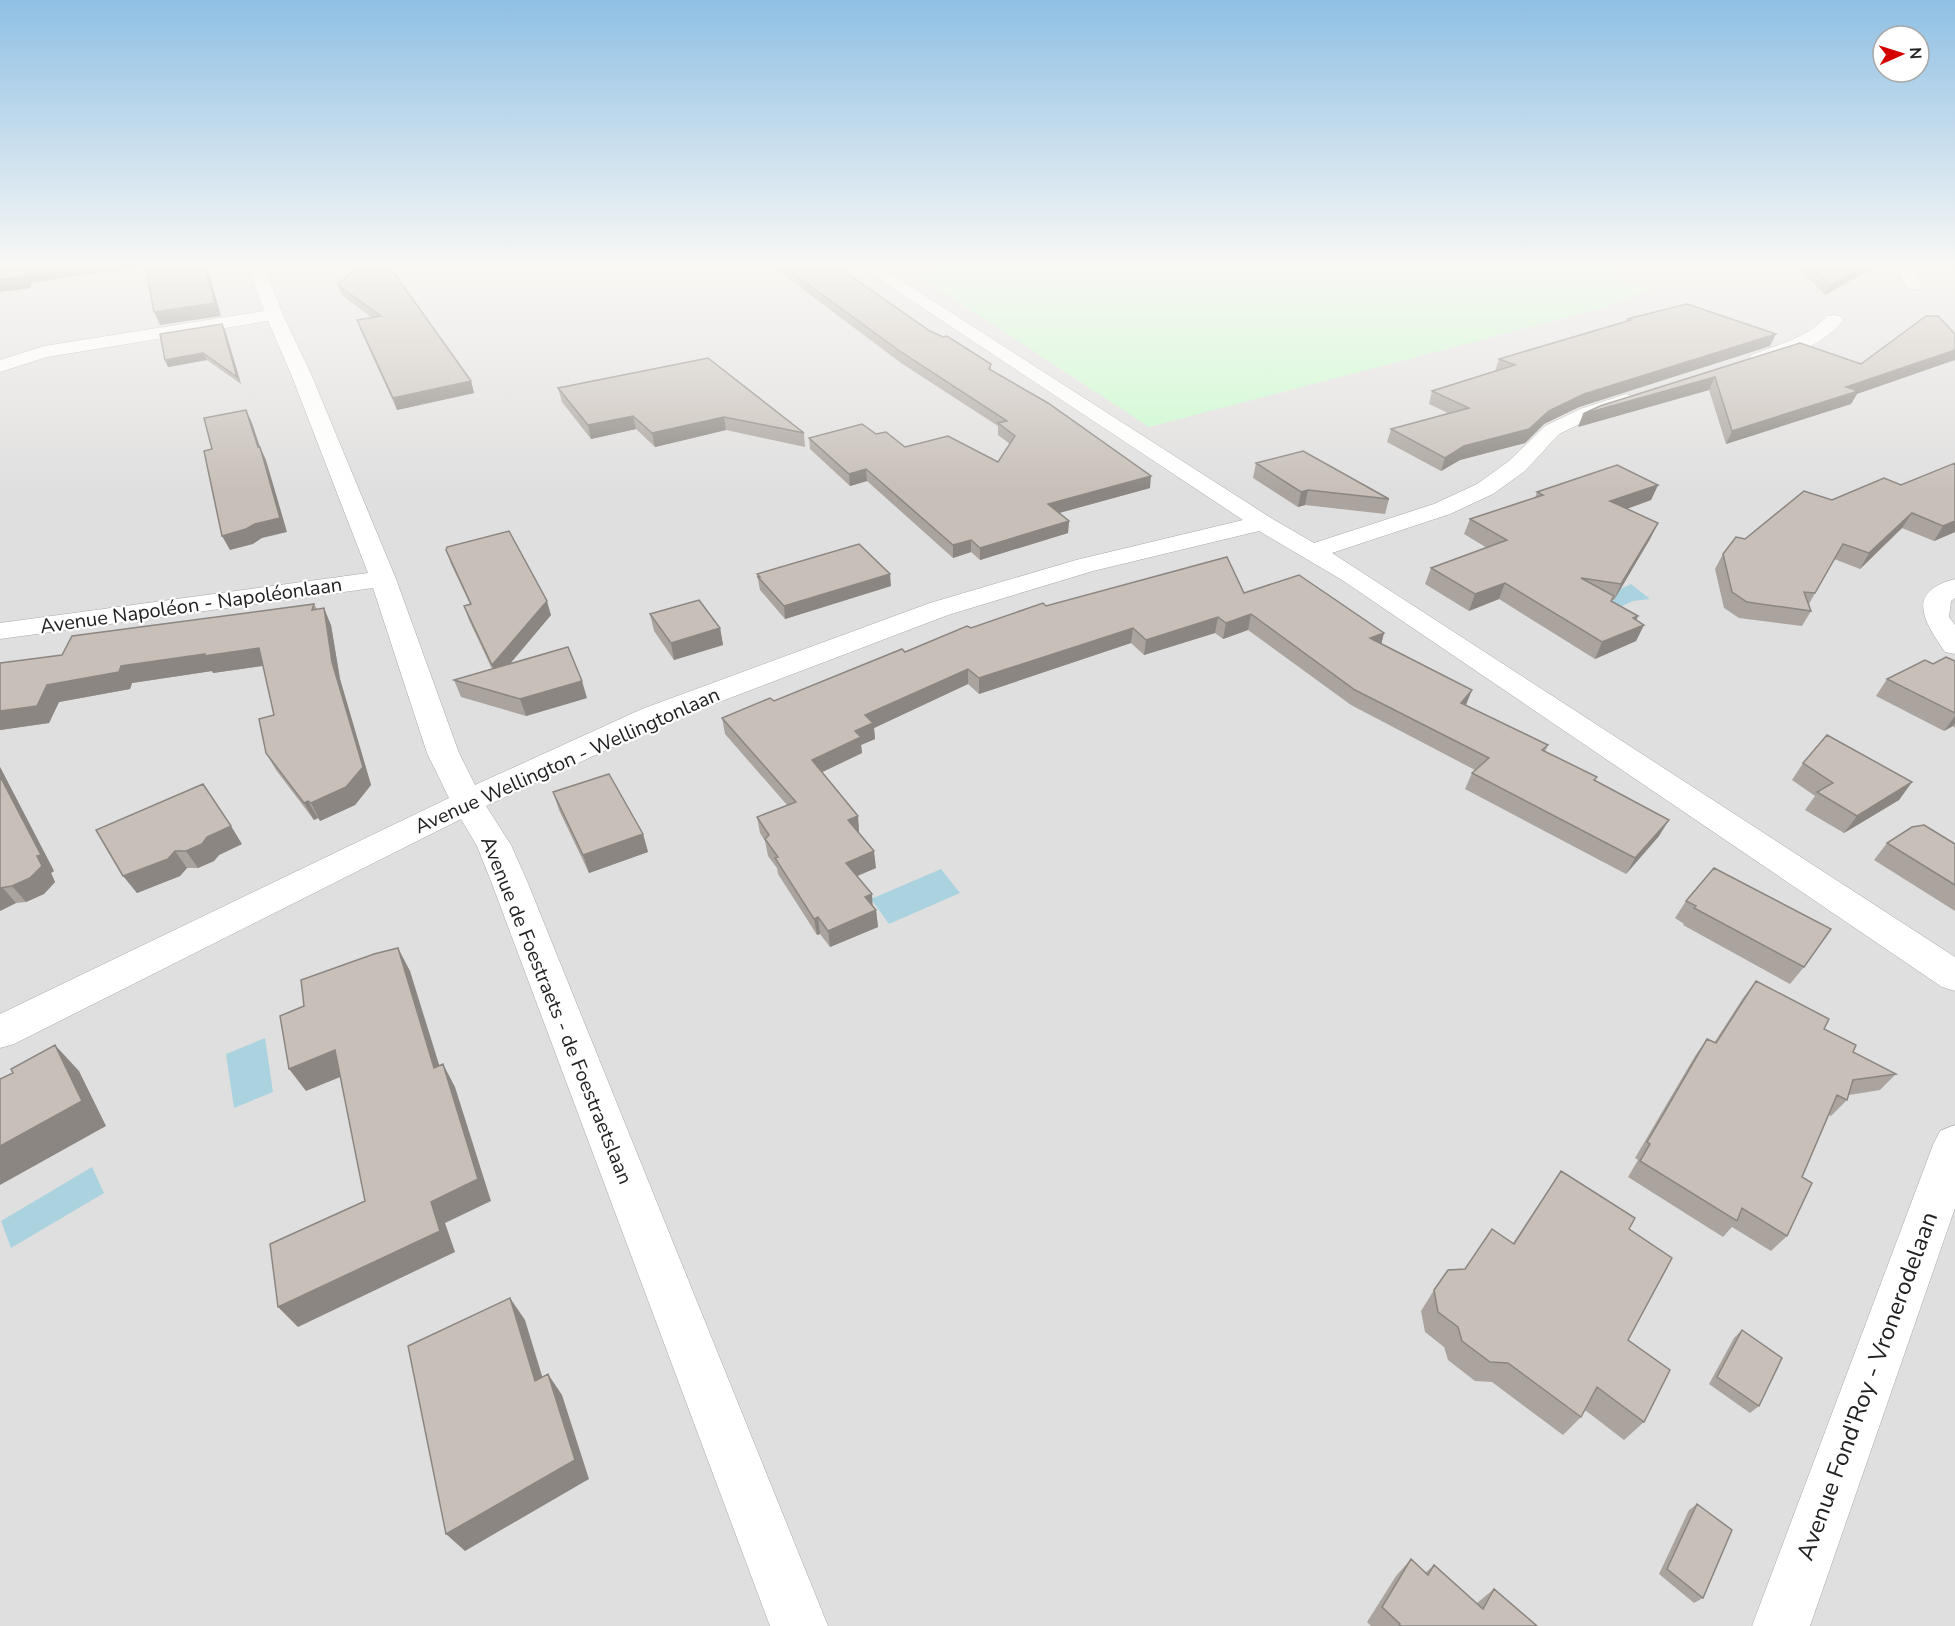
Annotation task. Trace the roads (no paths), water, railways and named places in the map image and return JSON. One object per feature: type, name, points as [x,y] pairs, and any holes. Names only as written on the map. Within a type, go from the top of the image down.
[{"type":"street","points":[[0,366],[44,352],[126,339]]},
{"type":"street","name":"Avenue de Foestraets - de Foestraetslaan","points":[[285,339],[383,579],[443,753],[466,802],[494,845],[509,881],[799,1626]]},
{"type":"street","points":[[980,339],[1263,523],[1313,551],[1955,976]]},
{"type":"street","points":[[1734,366],[1777,354],[1809,339]]},
{"type":"street","points":[[1313,551],[1442,509],[1485,489],[1517,466],[1552,430],[1587,413],[1649,392]]},
{"type":"street","name":"Avenue Wellington - Wellingtonlaan","points":[[0,1032],[466,802],[653,716],[939,609],[1085,565],[1263,523]]},
{"type":"street","name":"Avenue Napoléon - Napoléonlaan","points":[[0,631],[383,579]]},
{"type":"street","points":[[1955,587],[1938,598],[1936,617],[1955,646]]},
{"type":"street","name":"Avenue Fond'Roy - Vronerodelaan","points":[[1781,1626],[1955,1145]]},
{"type":"water","points":[[1631,584],[1650,599],[1633,601],[1618,608],[1600,598]]},
{"type":"water","points":[[941,869],[960,893],[889,924],[871,899]]},
{"type":"water","points":[[265,1038],[273,1092],[234,1108],[226,1054]]},
{"type":"water","points":[[92,1167],[104,1193],[11,1248],[1,1221]]}]
